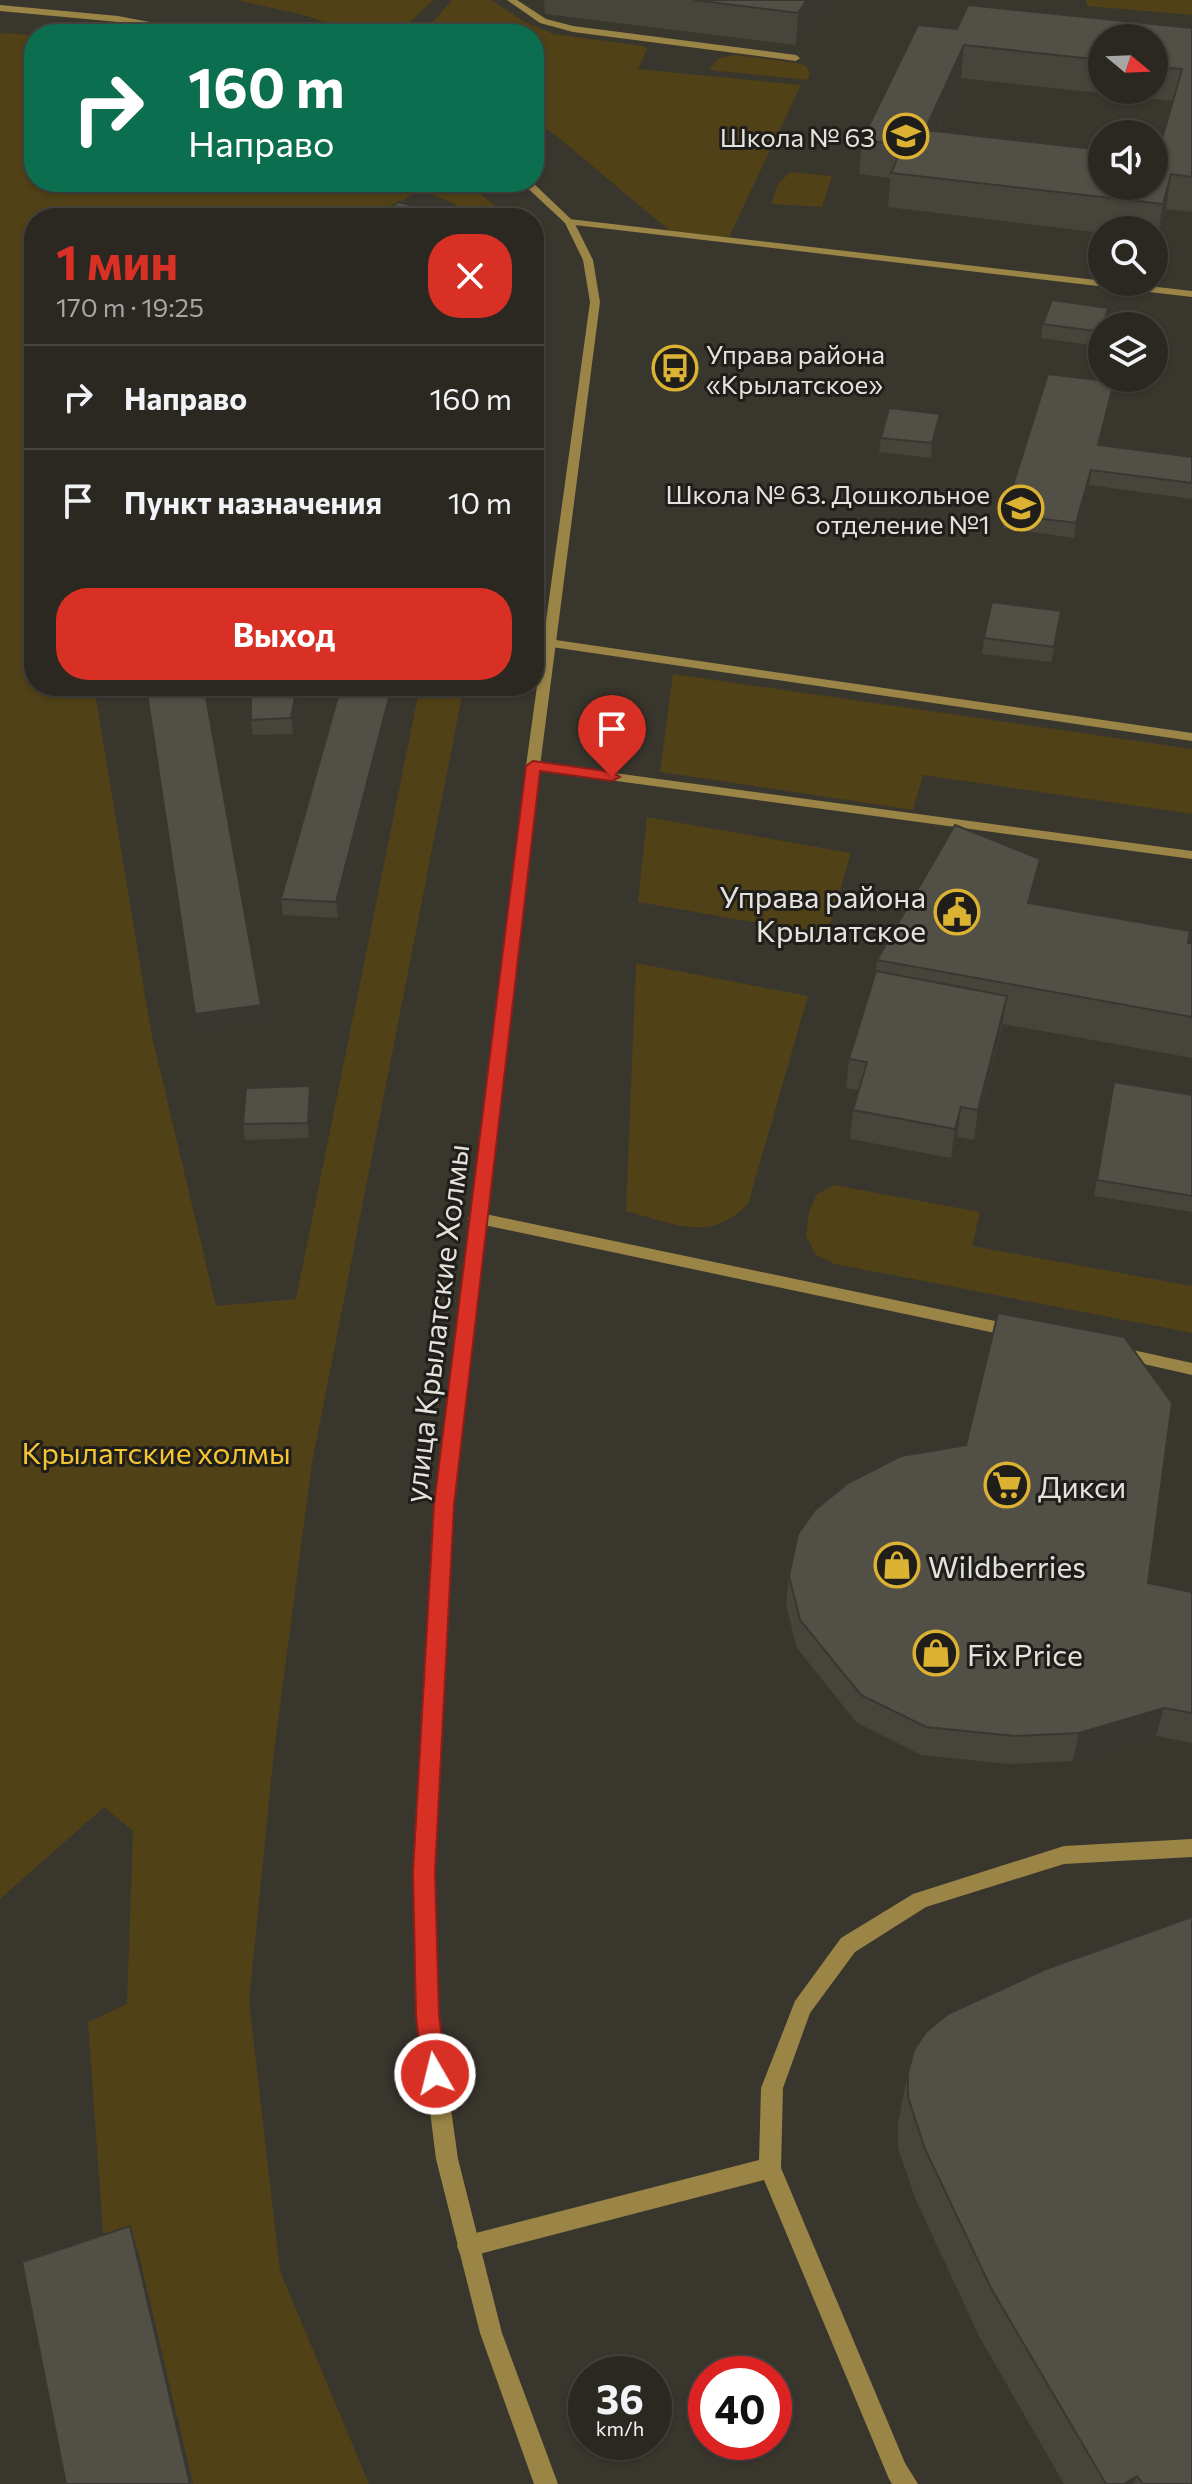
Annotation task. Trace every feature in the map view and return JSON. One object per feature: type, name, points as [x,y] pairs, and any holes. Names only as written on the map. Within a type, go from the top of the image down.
[{"type":"street","points":[[511,0],[543,21],[573,29],[796,58]]},
{"type":"street","points":[[0,8],[154,24]]},
{"type":"street","name":"улица Крылатские Холмы","points":[[537,192],[569,222],[588,260],[595,302],[544,681]]},
{"type":"street","points":[[569,222],[1192,294]]},
{"type":"street","points":[[549,643],[1192,737]]},
{"type":"street","name":"улица Крылатские Холмы","points":[[542,696],[476,1218],[444,1505],[424,1872],[428,2016],[447,2159],[491,2333],[546,2484]]},
{"type":"street","points":[[533,766],[1192,855]]},
{"type":"street","points":[[476,1218],[1024,1333]]},
{"type":"street","points":[[1100,1349],[1192,1369]]},
{"type":"street","points":[[906,2484],[897,2471],[770,2168],[772,2088],[802,2008],[848,1945],[920,1900],[1064,1855],[1192,1848]]},
{"type":"street","points":[[468,2246],[770,2168]]},
{"type":"green space","points":[[236,0],[433,0],[408,24],[330,24]]},
{"type":"green space","points":[[452,0],[492,0],[530,24],[431,24]]},
{"type":"green space","points":[[1086,0],[1192,0],[1192,15],[1087,6]]},
{"type":"green space","points":[[544,30],[553,34],[643,46],[647,49],[638,69],[801,85],[729,237],[670,231],[544,128]]},
{"type":"green space","name":"Крылатские холмы","points":[[0,33],[24,34],[24,192],[414,192],[394,208],[24,208],[24,696],[96,696],[151,1032],[216,1306],[296,1299],[418,696],[462,696],[312,1463],[274,1751],[249,2001],[280,2271],[369,2484],[138,2484],[115,2403],[88,2022],[127,2004],[133,1831],[104,1807],[0,1899]]},
{"type":"green space","points":[[736,55],[806,66],[810,73],[808,80],[709,70],[719,58]]},
{"type":"green space","points":[[790,172],[832,176],[822,207],[771,204],[778,184]]},
{"type":"green space","name":"Крылатские холмы","points":[[426,192],[477,192],[497,208],[458,208]]},
{"type":"green space","points":[[673,674],[1192,749],[1192,814],[923,775],[913,810],[660,772]]},
{"type":"green space","points":[[647,817],[851,853],[827,935],[638,902]]},
{"type":"green space","points":[[636,963],[808,996],[748,1204],[719,1224],[705,1227],[675,1225],[626,1211]]},
{"type":"green space","points":[[834,1185],[980,1212],[972,1246],[1192,1286],[1192,1333],[835,1264],[816,1255],[806,1236],[809,1212],[817,1194]]},
{"type":"building","points":[[694,0],[807,0],[798,13]]},
{"type":"building","points":[[968,5],[1153,24],[1088,24],[1088,58],[964,45],[925,130],[1088,148],[1088,195],[891,173],[903,145],[862,140],[918,25],[957,29]]},
{"type":"building","points":[[1168,26],[1192,28],[1192,177],[1171,174],[1168,185],[1168,120],[1182,69],[1168,68]]},
{"type":"building","points":[[1128,200],[1164,200],[1163,204]]},
{"type":"building","points":[[398,202],[423,208],[390,208]]},
{"type":"building","points":[[1052,300],[1108,308],[1107,312],[1088,312],[1088,330],[1043,324]]},
{"type":"building","points":[[1048,374],[1088,379],[1088,392],[1111,392],[1098,445],[1192,457],[1192,483],[1091,470],[1076,523],[1004,514]]},
{"type":"building","points":[[889,408],[940,414],[932,443],[881,438]]},
{"type":"building","points":[[992,602],[1061,611],[1054,647],[984,638]]},
{"type":"building","points":[[147,696],[206,696],[261,1005],[195,1014]]},
{"type":"building","points":[[251,696],[295,696],[291,718],[251,720]]},
{"type":"building","points":[[338,696],[389,696],[336,902],[281,899]]},
{"type":"building","points":[[955,825],[1040,859],[1028,903],[1190,931],[1192,1017],[877,960]]},
{"type":"building","points":[[876,971],[1007,996],[978,1110],[961,1107],[955,1129],[853,1110],[867,1062],[849,1059]]},
{"type":"building","points":[[1114,1082],[1192,1095],[1192,1196],[1097,1180]]},
{"type":"building","points":[[310,1086],[308,1123],[243,1124],[246,1088]]},
{"type":"building","points":[[998,1313],[1124,1337],[1172,1403],[1148,1583],[1192,1592],[1192,1713],[1164,1708],[1079,1733],[1014,1736],[926,1727],[861,1695],[800,1620],[789,1576],[798,1534],[815,1510],[848,1483],[901,1456],[966,1445]]},
{"type":"building","points":[[1192,1917],[1192,2484],[1143,2484],[1137,2476],[1124,2484],[1106,2484],[992,2290],[925,2149],[908,2097],[908,2073],[914,2050],[926,2032],[948,2014],[1046,1969]]},
{"type":"building","points":[[130,2226],[190,2484],[66,2484],[22,2262]]},
{"type":"place","name":"Школа № 63","points":[[906,136]]},
{"type":"place","name":"Управа района «Крылатское»","points":[[675,368]]},
{"type":"place","name":"Школа № 63. Дошкольное отделение №1","points":[[1021,508]]},
{"type":"place","name":"Управа района Крылатское","points":[[957,912]]},
{"type":"place","name":"Дикси","points":[[1007,1485]]},
{"type":"place","name":"Wildberries","points":[[897,1565]]},
{"type":"place","name":"Fix Price","points":[[936,1653]]},
{"type":"route","points":[[435,2074],[428,2016],[424,1872],[444,1505],[476,1218],[533,766],[612,777]]}]
